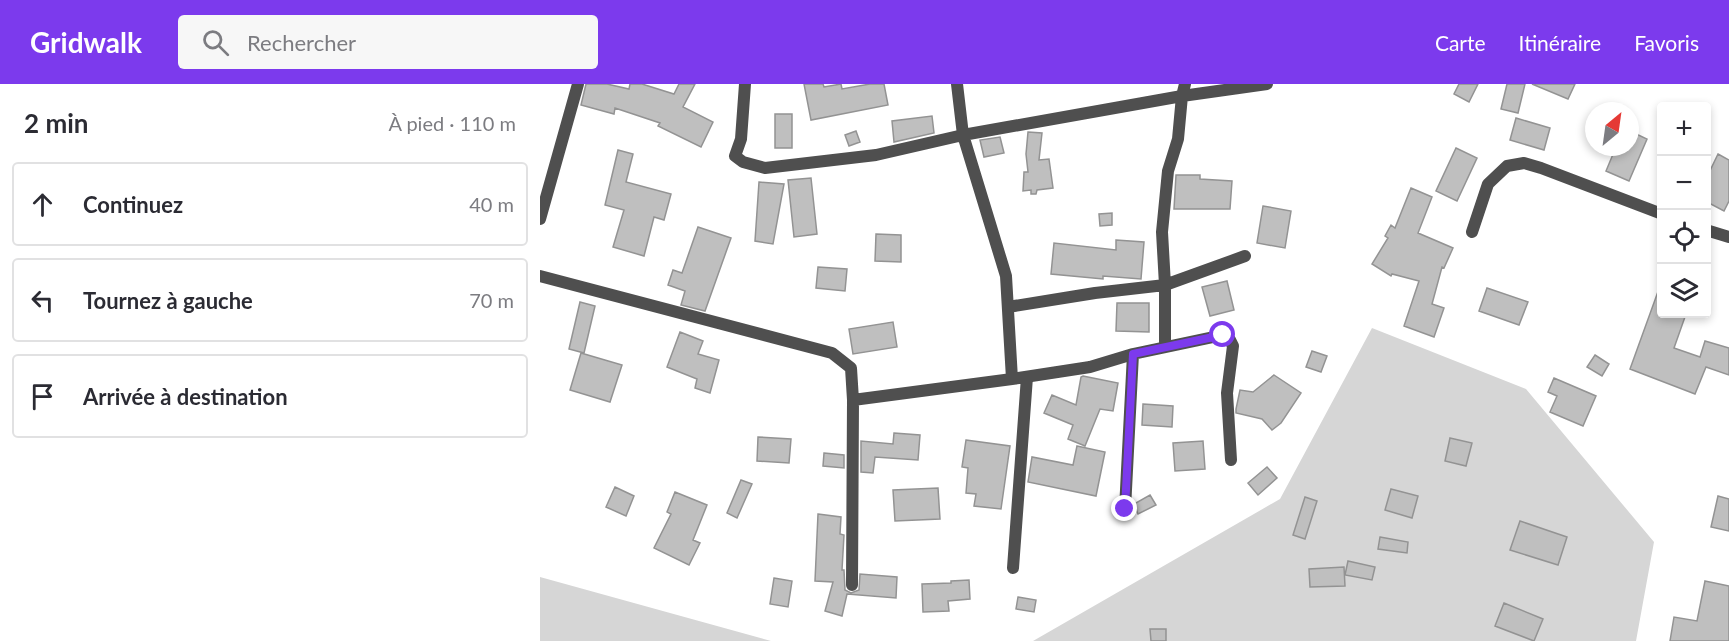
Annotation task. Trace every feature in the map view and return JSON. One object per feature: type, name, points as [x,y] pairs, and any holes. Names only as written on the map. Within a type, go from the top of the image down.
[{"type":"street","points":[[540,219],[578,84]]},
{"type":"street","points":[[745,84],[741,139],[735,156],[742,162],[765,168],[876,155],[1184,90],[1267,84]]},
{"type":"street","points":[[957,84],[963,135],[1006,276],[1012,379]]},
{"type":"street","points":[[1165,346],[1162,232],[1168,171],[1178,139],[1184,90]]},
{"type":"street","points":[[1472,232],[1488,184],[1507,166],[1524,163],[1657,212]]},
{"type":"street","points":[[1711,231],[1729,237]]},
{"type":"street","points":[[1008,307],[1165,285],[1245,256]]},
{"type":"street","points":[[540,276],[832,353],[851,368],[853,400],[852,585]]},
{"type":"street","points":[[853,400],[1090,367],[1165,346],[1223,335],[1230,340],[1233,346],[1227,393],[1231,460]]},
{"type":"street","points":[[1125,509],[1133,354]]},
{"type":"street","points":[[1013,568],[1027,377]]},
{"type":"shaded area","points":[[1372,328],[1526,389],[1654,542],[1636,641],[1033,641],[1280,499]]},
{"type":"shaded area","points":[[540,577],[771,641],[540,641]]},
{"type":"building","points":[[586,84],[607,84],[629,89],[630,84],[642,84],[674,94],[679,84],[695,84],[683,107],[713,122],[701,147],[658,126],[660,123],[615,108],[614,114],[581,105]]},
{"type":"building","points":[[804,84],[823,84],[824,87],[841,84],[842,89],[884,84],[888,105],[811,120]]},
{"type":"building","points":[[1459,84],[1478,84],[1469,102],[1454,94]]},
{"type":"building","points":[[1507,84],[1525,84],[1518,113],[1501,109]]},
{"type":"building","points":[[1532,84],[1575,84],[1568,99]]},
{"type":"building","points":[[775,114],[792,114],[792,148],[775,148]]},
{"type":"building","points":[[932,116],[934,133],[894,142],[892,121]]},
{"type":"building","points":[[1516,118],[1550,128],[1544,150],[1510,140]]},
{"type":"building","points":[[856,131],[860,142],[849,146],[845,135]]},
{"type":"building","points":[[1028,132],[1042,133],[1039,160],[1049,159],[1053,188],[1037,190],[1036,194],[1031,194],[1031,190],[1023,191],[1024,172],[1028,172],[1026,154]]},
{"type":"building","points":[[1639,135],[1647,139],[1629,181],[1606,171],[1612,156],[1639,156]]},
{"type":"building","points":[[1000,137],[1004,153],[984,157],[980,140]]},
{"type":"building","points":[[1456,148],[1477,158],[1457,201],[1436,191]]},
{"type":"building","points":[[618,150],[633,154],[626,182],[671,194],[664,220],[654,217],[644,256],[613,247],[624,210],[605,205]]},
{"type":"building","points":[[1718,154],[1729,160],[1729,201],[1724,211],[1711,204],[1711,169]]},
{"type":"building","points":[[1176,175],[1200,175],[1200,179],[1232,181],[1230,209],[1174,209]]},
{"type":"building","points":[[811,178],[817,234],[794,237],[788,180]]},
{"type":"building","points":[[759,182],[784,184],[773,244],[755,241]]},
{"type":"building","points":[[1411,188],[1432,197],[1418,233],[1453,248],[1444,268],[1442,267],[1432,304],[1444,308],[1434,337],[1404,326],[1419,281],[1392,274],[1391,276],[1372,264],[1388,238],[1385,236],[1391,225],[1395,228]]},
{"type":"building","points":[[1263,206],[1291,211],[1285,248],[1257,243]]},
{"type":"building","points":[[1112,213],[1112,225],[1100,226],[1099,214]]},
{"type":"building","points":[[698,227],[731,238],[705,311],[681,305],[685,291],[668,285],[673,270],[682,273]]},
{"type":"building","points":[[876,234],[901,235],[901,262],[875,261]]},
{"type":"building","points":[[1116,240],[1144,242],[1141,279],[1103,276],[1103,279],[1051,274],[1054,243],[1116,250]]},
{"type":"building","points":[[818,267],[847,269],[845,291],[816,288]]},
{"type":"building","points":[[1227,281],[1234,310],[1210,316],[1202,287]]},
{"type":"building","points":[[1487,288],[1528,302],[1519,325],[1479,311]]},
{"type":"building","points":[[1657,294],[1657,318],[1685,318],[1674,348],[1700,357],[1705,341],[1729,348],[1729,375],[1706,367],[1695,394],[1630,369]]},
{"type":"building","points":[[580,302],[595,306],[584,353],[569,349]]},
{"type":"building","points":[[1117,303],[1149,303],[1149,332],[1116,331]]},
{"type":"building","points":[[893,322],[897,347],[853,354],[849,329]]},
{"type":"building","points":[[680,332],[703,341],[698,354],[719,360],[710,393],[695,388],[697,379],[667,367]]},
{"type":"building","points":[[1312,351],[1327,356],[1321,372],[1306,367]]},
{"type":"building","points":[[581,353],[622,365],[610,402],[570,390]]},
{"type":"building","points":[[1595,355],[1609,364],[1602,376],[1587,367]]},
{"type":"building","points":[[1274,375],[1301,393],[1281,423],[1272,430],[1262,419],[1236,413],[1236,409],[1240,390],[1253,392]]},
{"type":"building","points":[[1083,376],[1118,383],[1113,411],[1100,409],[1085,446],[1068,439],[1073,425],[1044,413],[1052,395],[1076,405]]},
{"type":"building","points":[[1554,378],[1596,396],[1583,426],[1550,412],[1557,396],[1548,392]]},
{"type":"building","points":[[1143,404],[1173,406],[1172,427],[1142,425]]},
{"type":"building","points":[[894,433],[920,435],[918,460],[875,457],[873,473],[861,472],[861,441],[893,444]]},
{"type":"building","points":[[758,437],[791,439],[789,463],[757,461]]},
{"type":"building","points":[[1450,438],[1472,443],[1466,466],[1445,461]]},
{"type":"building","points":[[966,440],[1010,446],[1001,509],[974,506],[976,494],[966,493],[968,468],[962,467]]},
{"type":"building","points":[[1203,441],[1205,469],[1175,471],[1173,443]]},
{"type":"building","points":[[1077,446],[1105,452],[1096,496],[1028,482],[1032,457],[1073,465]]},
{"type":"building","points":[[824,453],[844,455],[844,468],[823,466]]},
{"type":"building","points":[[1267,467],[1277,478],[1258,495],[1248,483]]},
{"type":"building","points":[[741,480],[752,484],[737,518],[727,513]]},
{"type":"building","points":[[615,487],[634,496],[626,516],[606,507]]},
{"type":"building","points":[[938,488],[940,519],[895,521],[893,490]]},
{"type":"building","points":[[1391,489],[1418,496],[1412,518],[1385,510]]},
{"type":"building","points":[[675,492],[707,505],[693,540],[700,543],[689,565],[654,548],[671,514],[667,512]]},
{"type":"building","points":[[1150,495],[1156,505],[1138,514],[1134,504]]},
{"type":"building","points":[[1718,496],[1729,499],[1729,531],[1711,527]]},
{"type":"building","points":[[1305,497],[1317,501],[1305,539],[1293,535]]},
{"type":"building","points":[[818,514],[841,517],[840,534],[844,535],[842,570],[844,570],[845,590],[851,593],[859,590],[860,574],[897,577],[896,598],[847,594],[842,616],[825,611],[833,582],[815,581]]},
{"type":"building","points":[[1520,521],[1567,537],[1558,565],[1510,550]]},
{"type":"building","points":[[1380,537],[1408,542],[1407,553],[1378,549]]},
{"type":"building","points":[[1348,561],[1375,567],[1372,580],[1345,575]]},
{"type":"building","points":[[1344,567],[1345,586],[1310,587],[1309,569]]},
{"type":"building","points":[[774,578],[792,581],[788,607],[770,604]]},
{"type":"building","points":[[969,580],[970,599],[948,601],[949,611],[923,612],[922,584]]},
{"type":"building","points":[[1705,581],[1729,586],[1729,641],[1670,641],[1674,617],[1697,621]]},
{"type":"building","points":[[1018,597],[1036,600],[1034,612],[1016,609]]},
{"type":"building","points":[[1504,603],[1543,619],[1534,641],[1495,626]]},
{"type":"building","points":[[1150,629],[1166,629],[1166,641],[1151,641]]},
{"type":"route","points":[[1125,509],[1133,354],[1223,335]]}]
